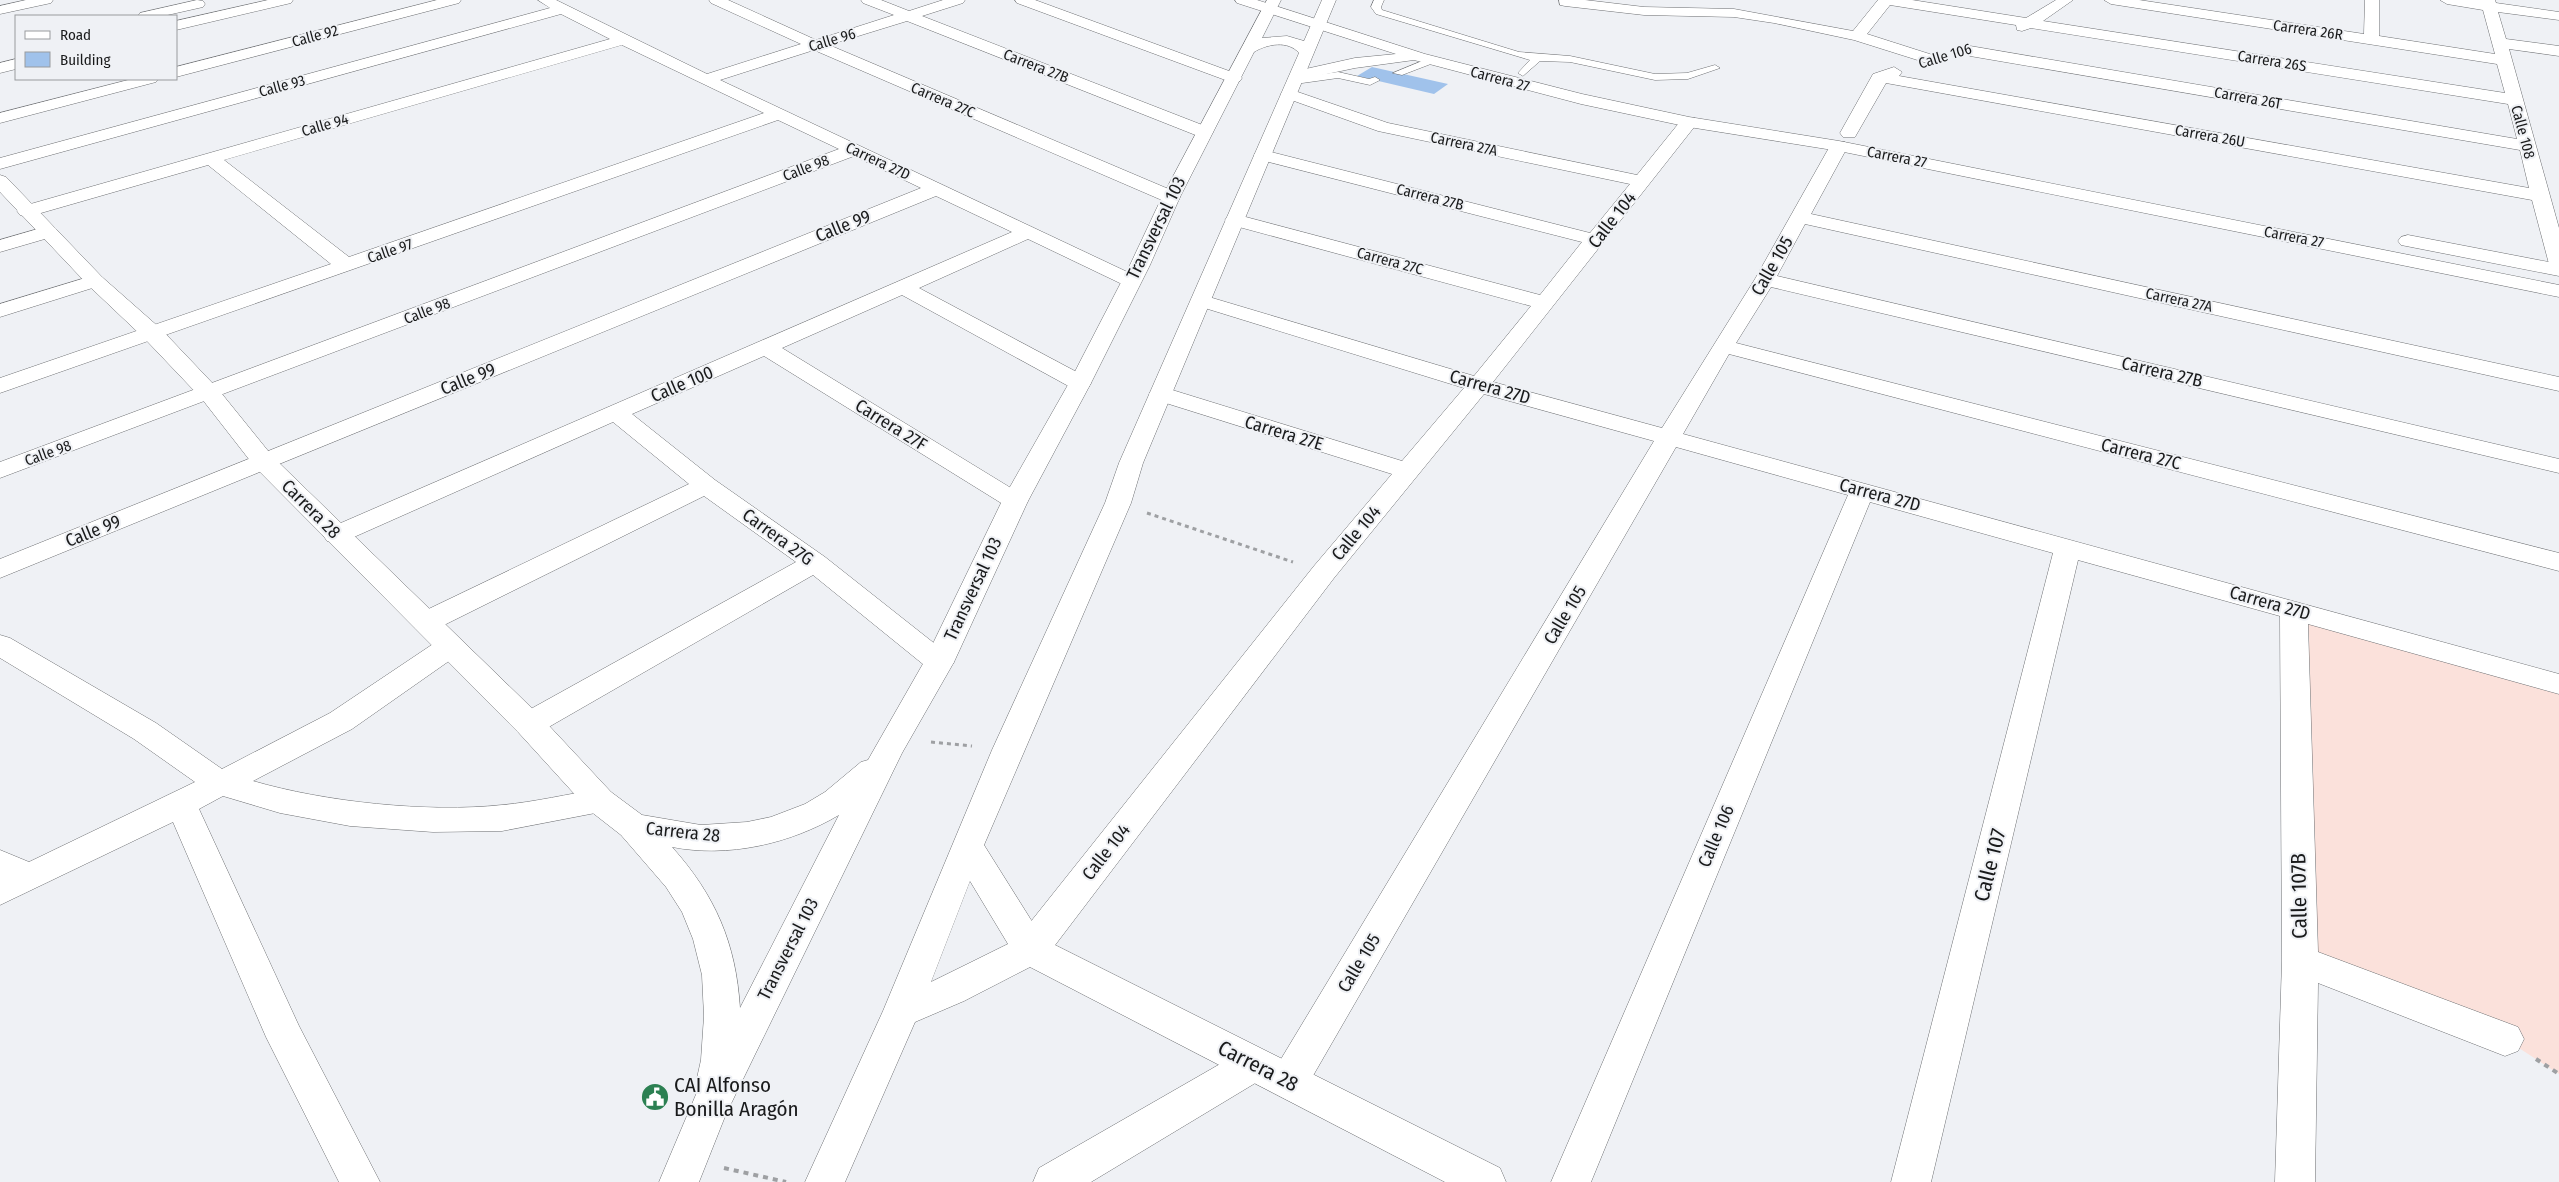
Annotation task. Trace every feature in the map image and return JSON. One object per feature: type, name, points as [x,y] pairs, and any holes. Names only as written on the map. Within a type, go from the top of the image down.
[{"type":"street","points":[[0,10],[46,0]]},
{"type":"street","points":[[149,15],[214,0]]},
{"type":"street","points":[[178,26],[286,0]]},
{"type":"street","name":"Calle 92","points":[[178,71],[454,0]]},
{"type":"street","name":"Carrera 27D","points":[[545,0],[623,40],[936,188],[1026,233],[1131,281]]},
{"type":"street","name":"Carrera 27C","points":[[716,0],[815,45],[1171,197]]},
{"type":"street","name":"Carrera 27B","points":[[868,0],[1204,132]]},
{"type":"street","name":"Calle 96","points":[[706,79],[958,0]]},
{"type":"street","points":[[1022,0],[1234,78]]},
{"type":"street","name":"Carrera 27","points":[[1242,0],[1277,3],[1324,12],[1418,45],[1523,73],[1622,95],[2559,291]]},
{"type":"street","points":[[1718,0],[1734,13]]},
{"type":"street","points":[[1857,36],[1886,0]]},
{"type":"street","name":"Carrera 26S","points":[[1886,0],[2515,100]]},
{"type":"street","name":"Calle 106","points":[[1879,77],[1933,60],[1970,51],[2030,23],[2066,0]]},
{"type":"street","name":"Carrera 26R","points":[[2111,0],[2246,14],[2371,39],[2504,60]]},
{"type":"street","points":[[2371,39],[2372,0]]},
{"type":"street","points":[[2447,0],[2489,3],[2559,16]]},
{"type":"street","points":[[1565,2],[1598,4],[1644,11],[1734,13],[1857,36],[1933,60]]},
{"type":"street","name":"Transversal 103","points":[[684,1171],[709,1108],[891,745],[939,662],[1015,501],[1080,383],[1204,132],[1249,49],[1277,3]]},
{"type":"street","name":"Calle 108","points":[[2489,3],[2559,264]]},
{"type":"street","name":"Calle 93","points":[[0,164],[564,9]]},
{"type":"street","points":[[825,1182],[901,1011],[967,846],[1008,750],[1118,504],[1131,463],[1202,301],[1324,12]]},
{"type":"street","name":"Carrera 27","points":[[1324,12],[1426,59],[1581,99],[1689,122],[1844,140],[2288,218]]},
{"type":"street","name":"Calle 94","points":[[27,210],[623,40]]},
{"type":"street","name":"Carrera 27A","points":[[1249,49],[1258,43],[1283,41],[1300,45],[1297,75],[1384,127],[1642,182]]},
{"type":"street","points":[[2499,43],[2559,51]]},
{"type":"street","name":"Carrera 26T","points":[[1970,51],[2527,146]]},
{"type":"street","points":[[1297,75],[1355,63],[1426,59]]},
{"type":"street","points":[[0,68],[15,64]]},
{"type":"street","points":[[1844,140],[1879,81],[1879,77]]},
{"type":"street","name":"Carrera 26U","points":[[1879,77],[2541,196]]},
{"type":"street","points":[[0,118],[146,80]]},
{"type":"street","name":"Calle 97","points":[[0,386],[779,114]]},
{"type":"street","name":"Calle 104","points":[[1030,950],[1324,572],[1546,303],[1689,122]]},
{"type":"street","name":"Calle 105","points":[[1289,1082],[1723,346],[1765,279],[1844,140]]},
{"type":"street","name":"Calle 98","points":[[0,471],[210,394],[854,150]]},
{"type":"street","name":"Carrera 27B","points":[[1263,155],[1596,240]]},
{"type":"street","points":[[210,158],[347,266]]},
{"type":"street","name":"Carrera 28","points":[[0,181],[95,281],[153,334],[210,394],[264,462],[529,724],[600,801],[633,826],[678,877],[696,906],[711,939],[720,975],[722,1016],[720,1060],[709,1108]]},
{"type":"street","name":"Calle 99","points":[[0,569],[936,188]]},
{"type":"street","name":"Carrera 27A","points":[[1800,217],[2559,384]]},
{"type":"street","name":"Carrera 27C","points":[[1235,220],[1546,303]]},
{"type":"street","points":[[0,246],[48,232]]},
{"type":"street","name":"Calle 100","points":[[336,534],[1026,233]]},
{"type":"street","points":[[2394,238],[2559,270]]},
{"type":"street","name":"Carrera 27B","points":[[1765,279],[2559,466]]},
{"type":"street","points":[[0,311],[95,281]]},
{"type":"street","points":[[902,287],[1080,383]]},
{"type":"street","name":"Carrera 27D","points":[[1202,301],[1479,384],[2559,684]]},
{"type":"street","name":"Carrera 27C","points":[[1723,346],[2559,562]]},
{"type":"street","name":"Carrera 27F","points":[[766,348],[1015,501]]},
{"type":"street","name":"Carrera 27E","points":[[1161,394],[1408,471]]},
{"type":"street","name":"Carrera 27G","points":[[616,413],[706,485],[815,563],[939,662]]},
{"type":"street","points":[[426,622],[706,485]]},
{"type":"street","name":"Calle 106","points":[[1571,1182],[1862,491]]},
{"type":"street","name":"Calle 107","points":[[1911,1182],[2068,547]]},
{"type":"street","points":[[529,724],[815,563]]},
{"type":"street","name":"Calle 107B","points":[[2294,609],[2300,962],[2295,1182]]},
{"type":"street","points":[[0,645],[145,731],[219,783],[280,801],[350,813],[433,819],[502,818],[600,801]]},
{"type":"street","points":[[9,877],[181,804],[341,721],[449,647]]},
{"type":"street","name":"Carrera 28","points":[[633,826],[700,838],[736,837],[774,828],[809,816],[841,797],[867,776],[891,745]]},
{"type":"street","points":[[181,804],[285,1037],[360,1182]]},
{"type":"street","points":[[901,1011],[951,990],[1030,950],[967,846]]},
{"type":"street","name":"Carrera 28","points":[[1030,950],[1486,1182]]},
{"type":"street","points":[[2300,962],[2505,1039]]},
{"type":"street","points":[[1053,1182],[1254,1064]]},
{"type":"lane","points":[[1379,0],[1376,7],[1379,12],[1518,55],[1537,58],[1570,59],[1655,77],[1688,76],[1715,68]]},
{"type":"lane","points":[[1523,73],[1537,58]]},
{"type":"lane","points":[[1398,73],[1426,59]]},
{"type":"lane","points":[[1297,75],[1338,76],[1370,82],[1375,80]]},
{"type":"path","points":[[1118,504],[1324,572]]},
{"type":"path","points":[[891,745],[1008,750]]},
{"type":"path","points":[[684,1171],[786,1182]]},
{"type":"shaded area","points":[[2294,609],[2559,684],[2559,1074],[2505,1039],[2300,961]]},
{"type":"building","points":[[1372,67],[1448,84],[1434,94],[1357,76]]},
{"type":"place","name":"CAI Alfonso Bonilla Aragón","points":[[655,1097]]}]
